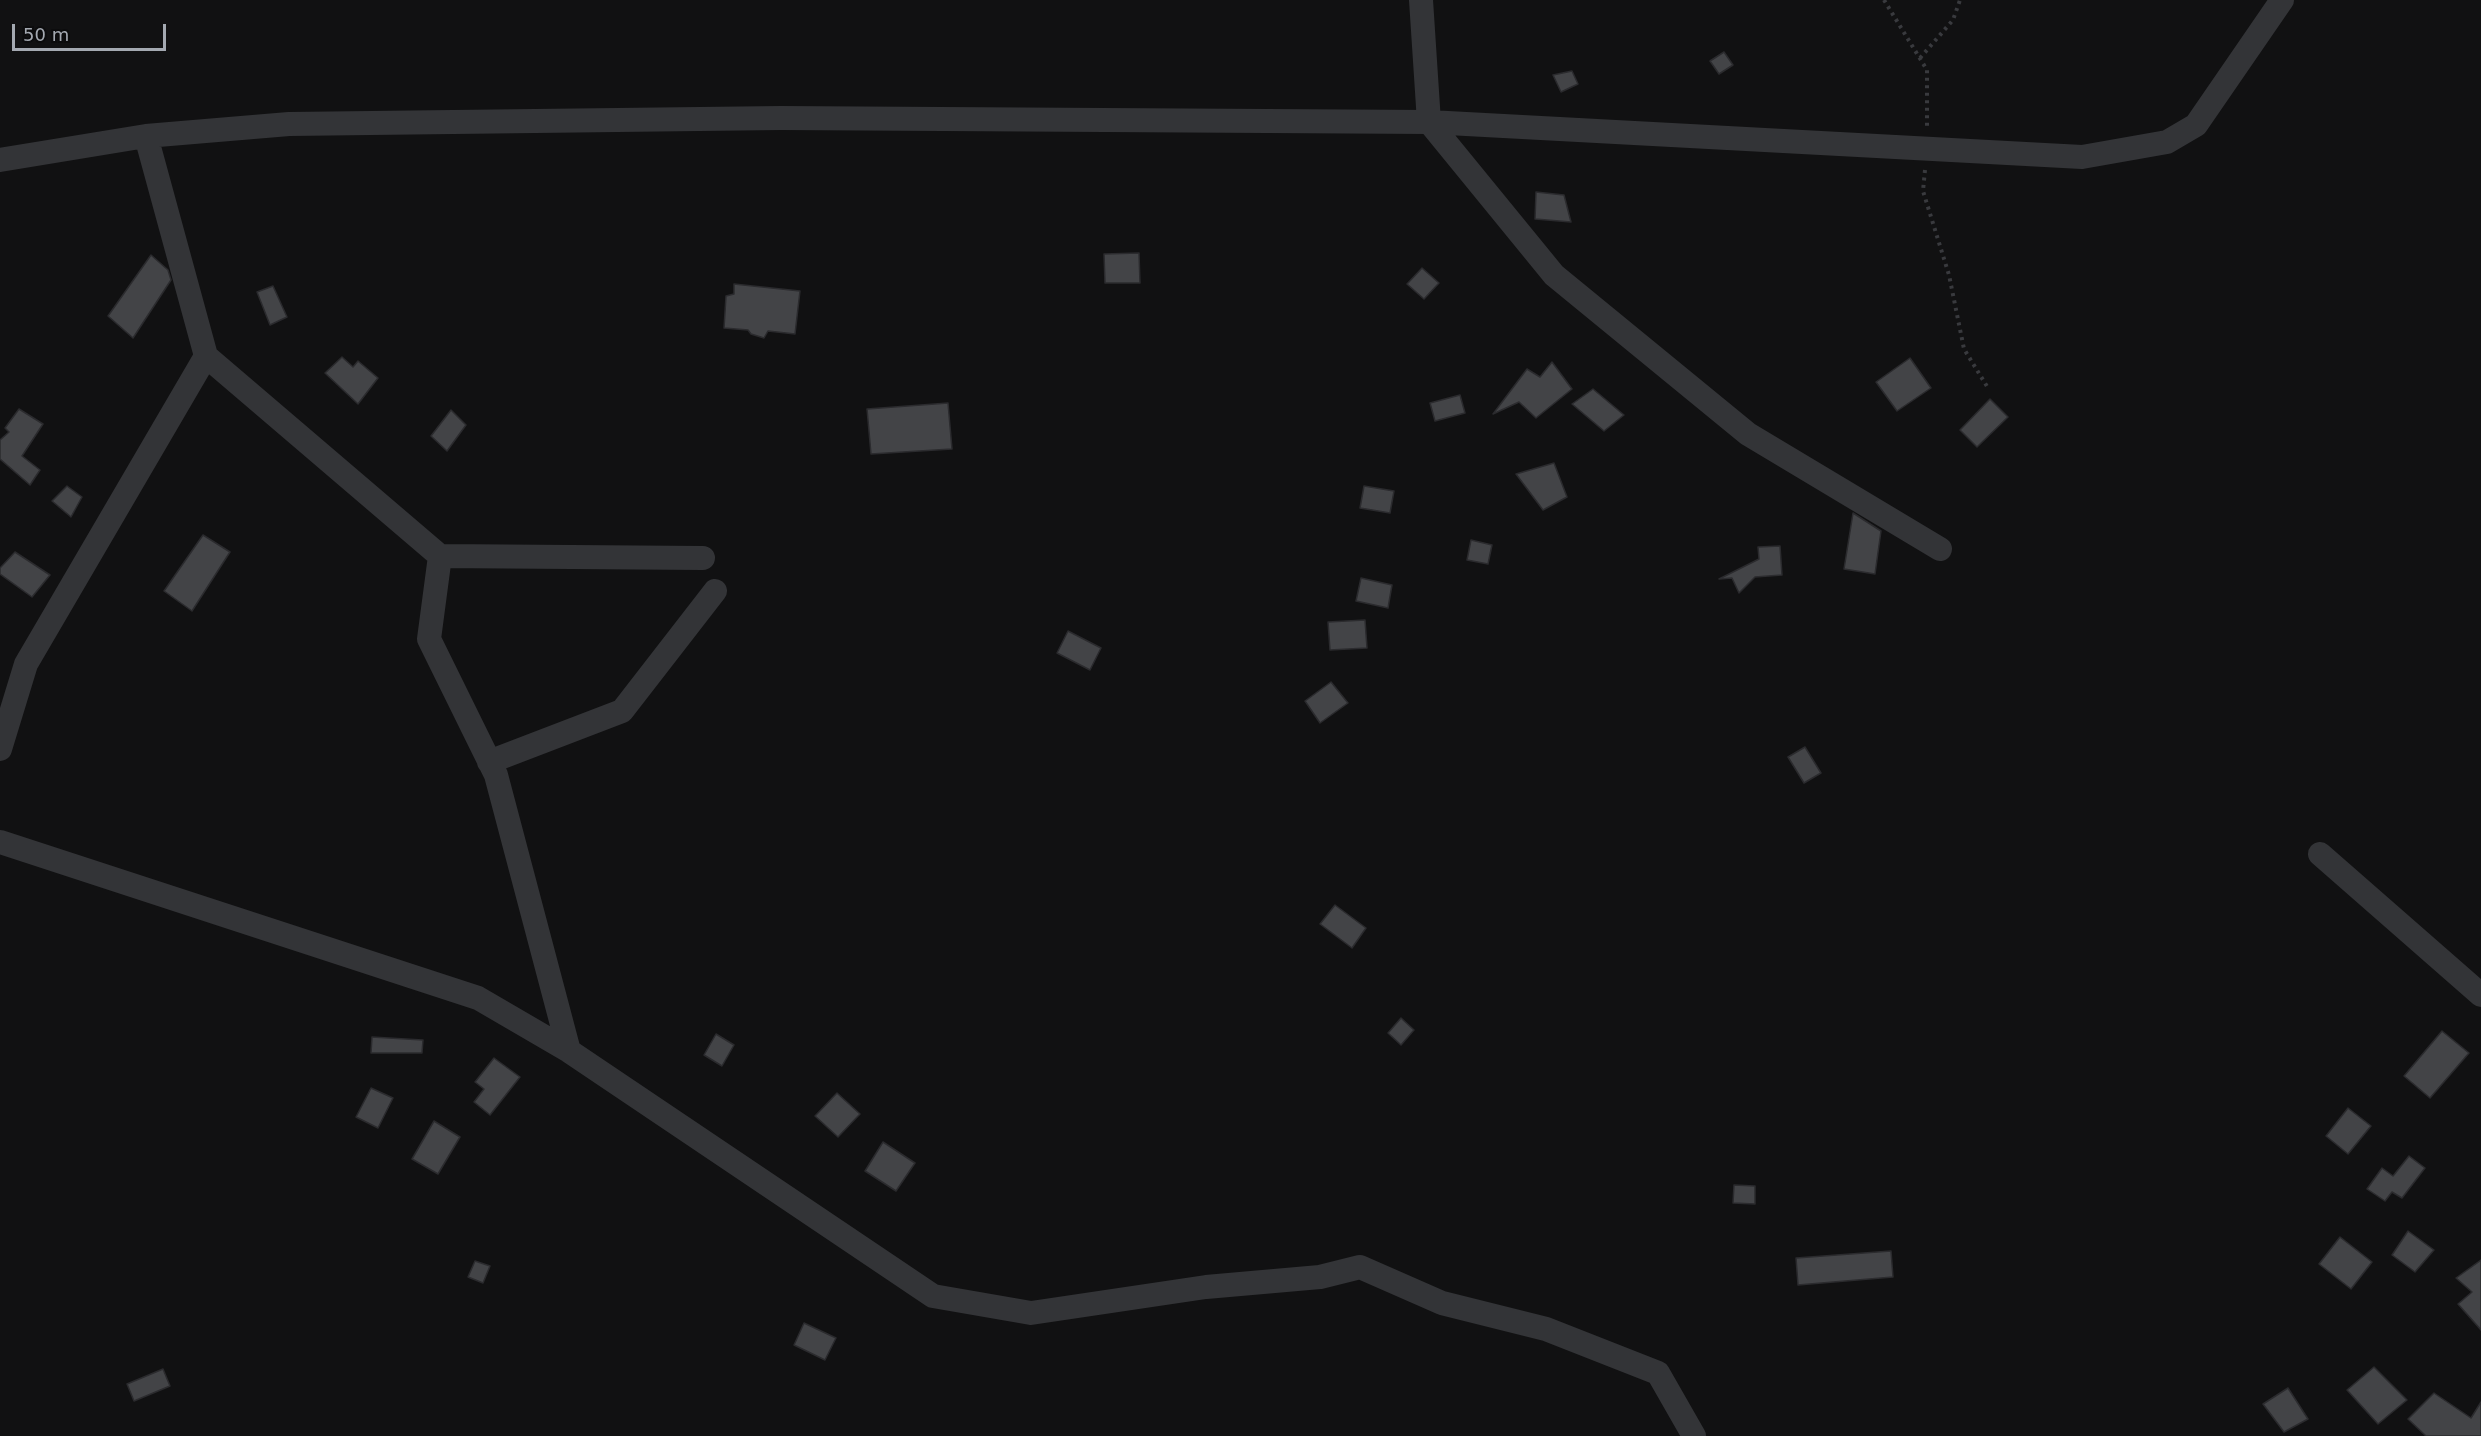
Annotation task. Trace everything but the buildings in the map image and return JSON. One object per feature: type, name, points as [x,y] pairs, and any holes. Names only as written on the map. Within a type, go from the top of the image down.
[{"type":"street","points":[[1421,0],[1429,123],[1554,275],[1748,434],[1940,549]]},
{"type":"street","points":[[0,160],[146,136],[289,124],[781,118],[1429,123],[2082,157],[2167,142],[2196,124],[2282,0]]},
{"type":"street","points":[[146,136],[206,356],[440,556],[703,558]]},
{"type":"street","points":[[0,749],[26,664],[206,356]]},
{"type":"street","points":[[440,556],[429,639],[496,775],[569,1051]]},
{"type":"street","points":[[489,762],[622,711],[715,591]]},
{"type":"street","points":[[0,842],[478,998],[569,1051],[933,1296],[1031,1313],[1206,1287],[1320,1277],[1360,1268],[1442,1303],[1546,1329],[1658,1373],[1694,1436]]},
{"type":"street","points":[[2320,854],[2481,995]]},
{"type":"path","points":[[1884,0],[1927,70],[1927,148],[1923,191],[1948,275],[1964,350],[1988,388]]},
{"type":"path","points":[[1920,58],[1953,20],[1960,0]]}]
